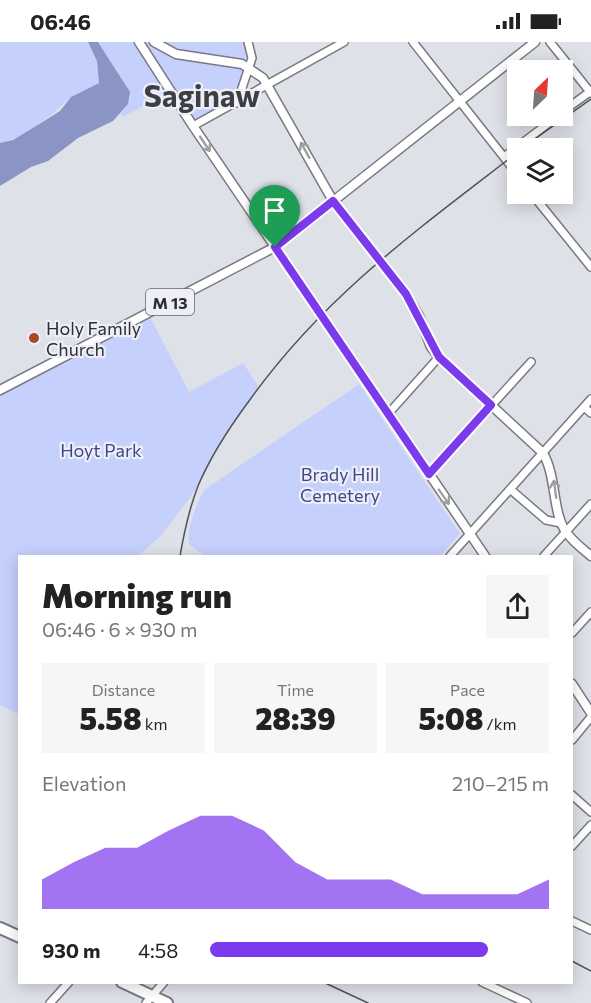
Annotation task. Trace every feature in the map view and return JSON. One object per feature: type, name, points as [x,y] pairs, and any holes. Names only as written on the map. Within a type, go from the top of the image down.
[{"type":"highway","points":[[0,928],[18,936]]},
{"type":"highway","points":[[126,984],[157,1001]]},
{"type":"main road","points":[[139,42],[193,126],[484,555]]},
{"type":"main road","points":[[154,42],[176,54],[233,62],[249,68],[269,85],[333,201],[406,294],[439,357],[543,453],[552,471],[561,523],[566,532],[591,556]]},
{"type":"main road","name":"M 13","points":[[0,390],[275,247],[535,42]]},
{"type":"main road","points":[[573,686],[591,715]]},
{"type":"street","points":[[237,103],[252,55],[248,42]]},
{"type":"street","points":[[193,126],[344,42]]},
{"type":"street","points":[[413,42],[507,161]]},
{"type":"street","points":[[550,42],[591,92],[573,104]]},
{"type":"street","points":[[504,157],[545,126]]},
{"type":"street","points":[[540,204],[591,267]]},
{"type":"street","points":[[388,414],[439,357]]},
{"type":"street","points":[[429,474],[531,362]]},
{"type":"street","points":[[451,555],[591,399]]},
{"type":"street","points":[[584,407],[591,414]]},
{"type":"street","points":[[510,489],[546,520],[561,523]]},
{"type":"street","points":[[545,555],[591,504]]},
{"type":"street","points":[[573,632],[591,612]]},
{"type":"street","points":[[573,739],[591,715]]},
{"type":"street","points":[[573,796],[591,812]]},
{"type":"street","points":[[573,845],[591,825]]},
{"type":"street","points":[[573,921],[591,930]]},
{"type":"street","points":[[51,1003],[67,984]]},
{"type":"street","points":[[157,1001],[163,984]]},
{"type":"street","points":[[486,984],[527,1003]]},
{"type":"green space","points":[[0,42],[88,42],[97,61],[99,83],[70,98],[47,119],[29,131],[0,143]]},
{"type":"green space","points":[[98,42],[136,42],[167,93],[123,117],[121,114],[130,98],[122,79]]},
{"type":"green space","points":[[143,42],[177,58],[227,65],[243,70],[236,99],[199,119],[194,118]]},
{"type":"green space","points":[[159,42],[244,42],[248,54],[242,61],[173,50]]},
{"type":"green space","name":"Hoyt Park","points":[[148,313],[189,392],[243,363],[259,387],[225,434],[197,488],[162,535],[139,555],[18,555],[18,714],[0,705],[0,390]]},
{"type":"green space","name":"Brady Hill Cemetery","points":[[359,384],[460,534],[441,555],[203,555],[189,544],[189,537],[195,509],[204,490]]},
{"type":"shaded area","points":[[88,42],[98,42],[130,92],[128,104],[113,121],[78,138],[48,161],[31,167],[0,186],[0,143],[13,140],[60,111],[71,97],[99,83],[97,61]]},
{"type":"railway","points":[[536,138],[591,99]]},
{"type":"railway","points":[[180,555],[192,503],[209,463],[234,421],[278,363],[308,329],[374,266],[507,160]]},
{"type":"railway","points":[[573,962],[591,971]]},
{"type":"railway","points":[[327,984],[368,1003]]},
{"type":"place","name":"Holy Family Church","points":[[34,338]]},
{"type":"district","name":"Saginaw","points":[[202,94]]},
{"type":"route","points":[[333,201],[406,294],[419,316],[431,346],[439,357],[491,405],[429,474],[308,296],[275,247],[333,201]]}]
